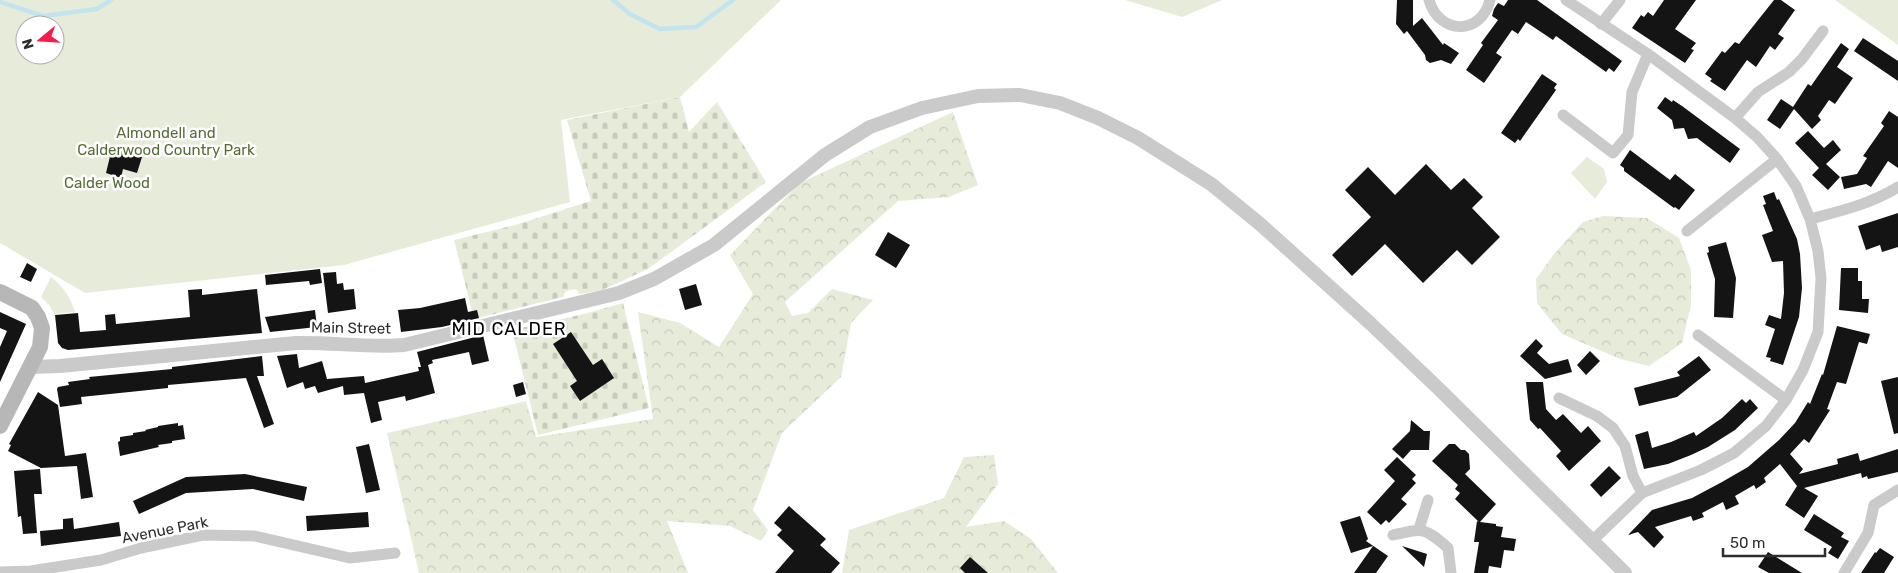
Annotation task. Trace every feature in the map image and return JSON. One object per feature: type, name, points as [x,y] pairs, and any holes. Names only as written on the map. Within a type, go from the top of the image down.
[{"type":"main road","points":[[0,292],[32,308],[42,328],[40,348],[0,426]]},
{"type":"street","points":[[1429,0],[1432,10],[1439,19],[1449,25],[1464,27],[1480,20],[1487,11],[1490,0]]},
{"type":"street","points":[[1566,0],[1648,54],[1735,118],[1757,137],[1796,186],[1810,219],[1822,278],[1818,332],[1803,370],[1786,400],[1766,426],[1734,453],[1701,470],[1642,493],[1593,540]]},
{"type":"street","points":[[1601,24],[1620,0]]},
{"type":"street","points":[[1735,118],[1758,92],[1789,72],[1802,59],[1823,31]]},
{"type":"street","points":[[1563,115],[1613,154],[1628,135],[1632,92],[1648,54]]},
{"type":"street","name":"Main Street","points":[[31,367],[67,366],[296,343],[404,345],[619,293],[654,280],[714,245],[825,155],[870,127],[922,108],[978,96],[1020,96],[1060,103],[1098,118],[1138,138],[1211,184],[1260,224],[1371,324],[1625,573]]},
{"type":"street","points":[[1687,231],[1777,160]]},
{"type":"street","points":[[1810,219],[1885,196],[1898,187]]},
{"type":"street","points":[[1698,335],[1786,400]]},
{"type":"street","points":[[1559,398],[1597,416],[1614,428],[1625,446],[1633,476],[1642,493]]},
{"type":"street","points":[[1844,573],[1868,533],[1874,505],[1898,490]]},
{"type":"street","points":[[1419,529],[1428,500]]},
{"type":"street","points":[[1393,535],[1419,529],[1434,536],[1448,548],[1451,573]]},
{"type":"street","name":"Avenue Park","points":[[0,572],[40,570],[101,560],[141,548],[203,535],[255,536],[350,558],[395,553]]},
{"type":"green space","name":"Almondell and Calderwood Country Park","points":[[0,0],[781,0],[680,97],[561,120],[570,202],[344,265],[85,293],[0,243]]},
{"type":"green space","points":[[1125,0],[1222,0],[1182,17]]},
{"type":"green space","points":[[1835,0],[1898,0],[1898,45]]},
{"type":"green space","points":[[680,97],[689,132],[717,102],[766,182],[648,269],[602,290],[580,294],[575,289],[566,291],[563,297],[474,319],[454,240],[515,225],[591,201],[567,120]]},
{"type":"green space","points":[[953,112],[978,185],[949,197],[898,201],[785,302],[792,316],[808,313],[832,289],[873,300],[851,323],[841,377],[782,433],[753,510],[768,530],[761,541],[730,526],[667,521],[688,573],[419,573],[387,433],[526,401],[536,437],[653,419],[638,312],[680,323],[719,347],[753,294],[730,255],[800,183]]},
{"type":"green space","points":[[1587,157],[1604,169],[1607,182],[1595,199],[1571,173]]},
{"type":"green space","points":[[1603,216],[1647,218],[1679,238],[1691,270],[1691,305],[1682,343],[1649,366],[1620,359],[1562,334],[1537,303],[1536,279],[1554,254],[1583,222]]},
{"type":"green space","points":[[51,277],[66,293],[75,312],[54,314],[41,297]]},
{"type":"green space","points":[[623,303],[649,408],[538,435],[512,330]]},
{"type":"green space","points":[[994,455],[998,484],[966,527],[1004,521],[1031,539],[1058,573],[842,573],[849,530],[944,498],[964,457]]},
{"type":"building","points":[[1397,0],[1413,0],[1413,26],[1422,18],[1443,45],[1444,43],[1459,53],[1451,64],[1441,60],[1430,63],[1407,31],[1404,34],[1396,24]]},
{"type":"building","points":[[1508,0],[1537,0],[1622,61],[1614,72],[1609,68],[1606,72],[1556,36],[1553,40],[1526,22],[1518,34],[1512,30],[1496,53],[1502,57],[1484,83],[1466,70],[1483,45],[1481,43],[1498,20],[1492,16],[1494,9],[1498,3],[1504,6]]},
{"type":"building","points":[[1664,0],[1696,0],[1675,29],[1696,43],[1691,49],[1694,50],[1685,63],[1632,28],[1641,15],[1644,17],[1648,12],[1653,16]]},
{"type":"building","points":[[1774,0],[1781,0],[1795,10],[1778,34],[1784,38],[1775,50],[1770,46],[1756,67],[1747,60],[1725,91],[1710,81],[1712,79],[1705,74],[1722,51],[1725,53],[1735,42],[1739,44]]},
{"type":"building","points":[[1863,38],[1898,61],[1898,81],[1854,51]]},
{"type":"building","points":[[1841,43],[1849,49],[1837,67],[1853,78],[1835,104],[1829,100],[1818,116],[1821,120],[1812,129],[1794,109],[1780,129],[1767,120],[1781,99],[1793,107],[1808,84],[1811,86]]},
{"type":"building","points":[[1542,74],[1557,84],[1554,88],[1556,90],[1520,141],[1518,139],[1515,143],[1501,133]]},
{"type":"building","points":[[1665,97],[1682,106],[1740,149],[1730,163],[1697,138],[1688,139],[1684,128],[1674,129],[1672,120],[1657,108]]},
{"type":"building","points":[[1889,111],[1898,117],[1898,168],[1888,161],[1871,187],[1866,184],[1844,189],[1841,177],[1857,174],[1867,158],[1863,156],[1884,126],[1881,123]]},
{"type":"building","points":[[1808,131],[1824,148],[1833,140],[1841,150],[1826,164],[1840,177],[1828,190],[1812,175],[1819,168],[1795,143]]},
{"type":"building","points":[[112,148],[142,157],[137,173],[123,169],[121,178],[106,173]]},
{"type":"building","points":[[1630,150],[1670,180],[1675,174],[1695,190],[1679,210],[1624,171],[1624,168],[1620,165]]},
{"type":"building","points":[[1426,164],[1451,190],[1464,178],[1483,197],[1472,208],[1500,237],[1472,265],[1457,250],[1423,283],[1385,244],[1352,276],[1332,255],[1371,217],[1345,190],[1368,167],[1395,195]]},
{"type":"building","points":[[1774,192],[1797,239],[1802,288],[1799,317],[1783,365],[1770,361],[1771,358],[1766,357],[1775,329],[1765,325],[1769,315],[1781,319],[1784,293],[1783,261],[1772,262],[1762,235],[1773,231],[1763,205],[1766,204],[1763,196]]},
{"type":"building","points":[[1898,213],[1898,247],[1882,252],[1880,245],[1866,250],[1858,226]]},
{"type":"building","points":[[888,232],[910,245],[896,268],[875,255]]},
{"type":"building","points":[[1726,242],[1736,278],[1733,318],[1714,317],[1715,279],[1707,253],[1709,252],[1708,247]]},
{"type":"building","points":[[27,263],[37,269],[31,282],[20,277]]},
{"type":"building","points":[[1841,268],[1858,268],[1858,281],[1862,281],[1862,299],[1869,299],[1868,313],[1839,310]]},
{"type":"building","points":[[320,269],[322,283],[310,285],[309,281],[266,285],[265,275]]},
{"type":"building","points":[[336,272],[337,284],[343,283],[344,290],[354,289],[356,309],[328,313],[323,273]]},
{"type":"building","points":[[696,284],[702,305],[685,310],[679,289]]},
{"type":"building","points":[[202,289],[202,295],[257,289],[262,333],[68,350],[62,348],[58,343],[55,315],[78,313],[80,332],[106,330],[105,315],[115,314],[116,324],[190,317],[188,290]]},
{"type":"building","points":[[465,298],[468,312],[477,310],[479,318],[442,327],[401,332],[398,310],[420,308]]},
{"type":"building","points":[[315,310],[317,327],[270,332],[265,317]]},
{"type":"building","points":[[0,312],[26,324],[0,382],[0,347],[7,331],[0,328]]},
{"type":"building","points":[[1837,326],[1870,334],[1867,344],[1859,342],[1846,384],[1837,382],[1827,409],[1830,410],[1809,443],[1804,439],[1790,454],[1803,469],[1799,474],[1838,464],[1837,459],[1858,453],[1860,461],[1898,449],[1898,472],[1868,479],[1867,476],[1862,478],[1861,473],[1804,488],[1818,496],[1804,518],[1785,505],[1797,486],[1780,464],[1764,478],[1766,482],[1756,489],[1754,485],[1735,496],[1739,504],[1726,510],[1723,502],[1702,513],[1704,517],[1693,521],[1691,516],[1655,527],[1664,537],[1654,548],[1638,532],[1628,535],[1652,510],[1692,498],[1722,482],[1748,467],[1779,440],[1795,423],[1808,402],[1810,404],[1823,375]]},
{"type":"building","points":[[571,332],[593,365],[602,359],[614,378],[580,401],[570,386],[577,381],[553,344]]},
{"type":"building","points":[[483,335],[489,361],[472,365],[469,352],[432,360],[433,363],[428,365],[435,393],[406,401],[405,396],[378,402],[382,420],[371,423],[364,393],[344,395],[343,386],[318,393],[315,386],[305,389],[303,382],[287,388],[277,356],[297,354],[299,368],[322,361],[327,379],[364,376],[365,383],[419,371],[418,367],[421,366],[417,352]]},
{"type":"building","points":[[1536,339],[1543,346],[1537,353],[1549,364],[1568,359],[1572,372],[1545,379],[1520,356]]},
{"type":"building","points":[[1590,351],[1600,361],[1586,375],[1577,365]]},
{"type":"building","points":[[262,356],[264,376],[257,376],[274,424],[264,428],[246,378],[168,385],[168,388],[81,397],[82,404],[60,407],[57,389],[58,387],[69,385],[68,382],[90,379],[89,377],[172,369],[172,367]]},
{"type":"building","points":[[1699,356],[1711,370],[1677,397],[1639,406],[1634,388],[1680,376],[1677,372]]},
{"type":"building","points":[[1898,377],[1898,433],[1894,434],[1881,381]]},
{"type":"building","points":[[523,382],[526,394],[516,397],[513,385]]},
{"type":"building","points":[[1526,382],[1543,382],[1546,409],[1556,420],[1563,414],[1581,433],[1588,426],[1601,441],[1569,471],[1556,456],[1561,451],[1530,420]]},
{"type":"building","points":[[38,392],[58,405],[65,456],[86,453],[93,497],[81,499],[77,466],[41,468],[8,451],[11,445],[9,444]]},
{"type":"building","points":[[1742,399],[1746,403],[1750,399],[1758,408],[1735,430],[1691,455],[1668,464],[1644,469],[1635,435],[1648,431],[1652,448],[1694,432],[1696,436],[1722,418]]},
{"type":"building","points":[[1411,420],[1424,431],[1430,431],[1429,450],[1411,450],[1403,459],[1392,449],[1410,431]]},
{"type":"building","points":[[178,423],[178,426],[183,425],[185,439],[120,456],[118,442],[120,437],[133,435],[133,433],[146,431],[158,426]]},
{"type":"building","points":[[369,444],[380,490],[366,493],[356,447]]},
{"type":"building","points":[[1449,444],[1455,444],[1469,454],[1470,469],[1465,474],[1496,504],[1480,522],[1503,527],[1501,537],[1516,539],[1514,551],[1504,550],[1501,568],[1489,566],[1488,573],[1474,573],[1479,542],[1474,542],[1477,521],[1479,522],[1455,499],[1460,493],[1455,489],[1458,485],[1432,461]]},
{"type":"building","points":[[1397,457],[1416,475],[1412,479],[1416,483],[1401,499],[1407,504],[1389,523],[1386,520],[1381,525],[1367,512],[1395,481],[1384,470]]},
{"type":"building","points":[[1609,466],[1621,478],[1601,497],[1590,485]]},
{"type":"building","points":[[40,469],[42,494],[34,494],[37,533],[23,534],[21,516],[18,517],[14,471]]},
{"type":"building","points":[[245,474],[307,487],[304,501],[253,489],[186,493],[139,514],[133,501],[186,477]]},
{"type":"building","points":[[789,506],[826,539],[820,545],[840,563],[831,573],[775,573],[794,551],[777,535],[782,530],[774,523]]},
{"type":"building","points":[[368,512],[369,527],[307,531],[306,516]]},
{"type":"building","points":[[1814,514],[1844,533],[1841,537],[1849,541],[1838,559],[1828,553],[1832,547],[1804,530]]},
{"type":"building","points":[[1360,516],[1368,539],[1366,541],[1388,556],[1376,573],[1354,573],[1373,546],[1351,553],[1340,522]]},
{"type":"building","points":[[73,518],[74,529],[119,522],[121,536],[41,546],[40,531],[63,529],[63,519]]},
{"type":"building","points":[[1402,546],[1427,554],[1424,567]]},
{"type":"building","points":[[1880,548],[1894,557],[1884,573],[1861,573],[1875,552]]},
{"type":"building","points":[[1768,552],[1802,573],[1769,573],[1758,567]]},
{"type":"building","points":[[970,557],[988,573],[965,573],[960,568]]},
{"type":"waterway","points":[[0,2],[43,16],[97,9],[111,0]]},
{"type":"waterway","points":[[613,0],[630,14],[660,29],[696,27],[733,0]]},
{"type":"district","name":"MID CALDER","points":[[509,329]]},
{"type":"park label","name":"Calder Wood","points":[[107,183]]}]
